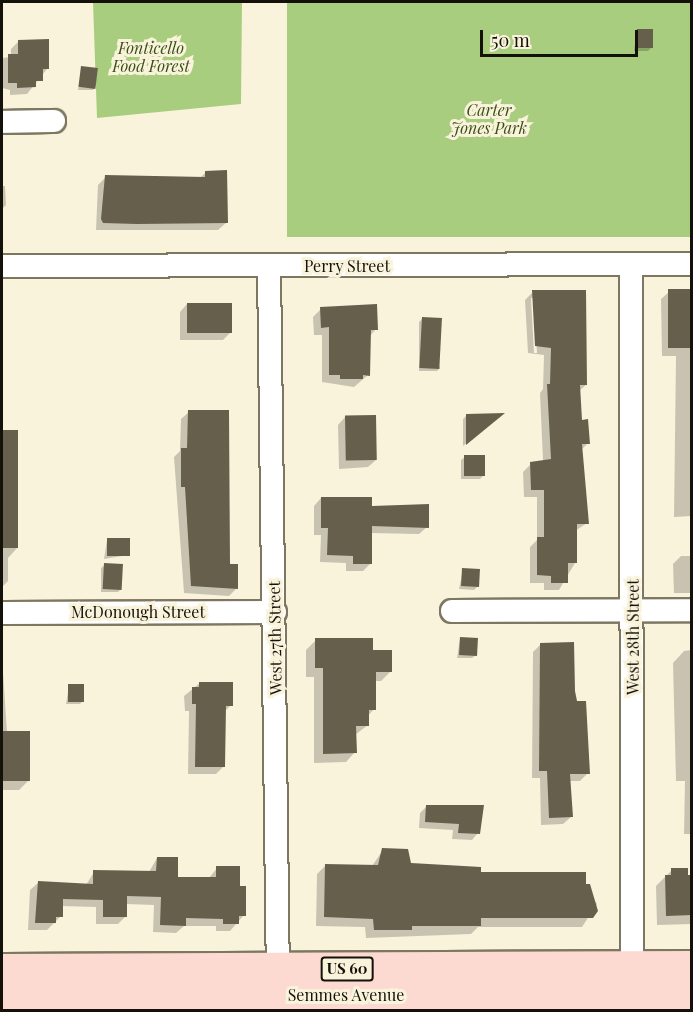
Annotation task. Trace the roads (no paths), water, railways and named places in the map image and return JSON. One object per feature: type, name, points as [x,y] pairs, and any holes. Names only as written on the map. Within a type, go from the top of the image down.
[{"type":"main road","name":"Semmes Avenue","points":[[632,991],[692,967]]},
{"type":"main road","name":"Semmes Avenue","points":[[2,970],[278,992]]},
{"type":"main road","name":"Semmes Avenue","points":[[2,998],[278,992],[632,991],[692,994]]},
{"type":"street","points":[[2,122],[54,121]]},
{"type":"street","name":"West 28th Street","points":[[631,264],[632,991]]},
{"type":"street","name":"Perry Street","points":[[2,266],[692,264]]},
{"type":"street","name":"West 27th Street","points":[[269,266],[278,992]]},
{"type":"street","points":[[452,611],[692,610]]},
{"type":"street","name":"McDonough Street","points":[[2,613],[275,612]]},
{"type":"park label","name":"Fonticello Food Forest","points":[[151,57]]},
{"type":"park label","name":"Carter Jones Park","points":[[489,119]]}]
